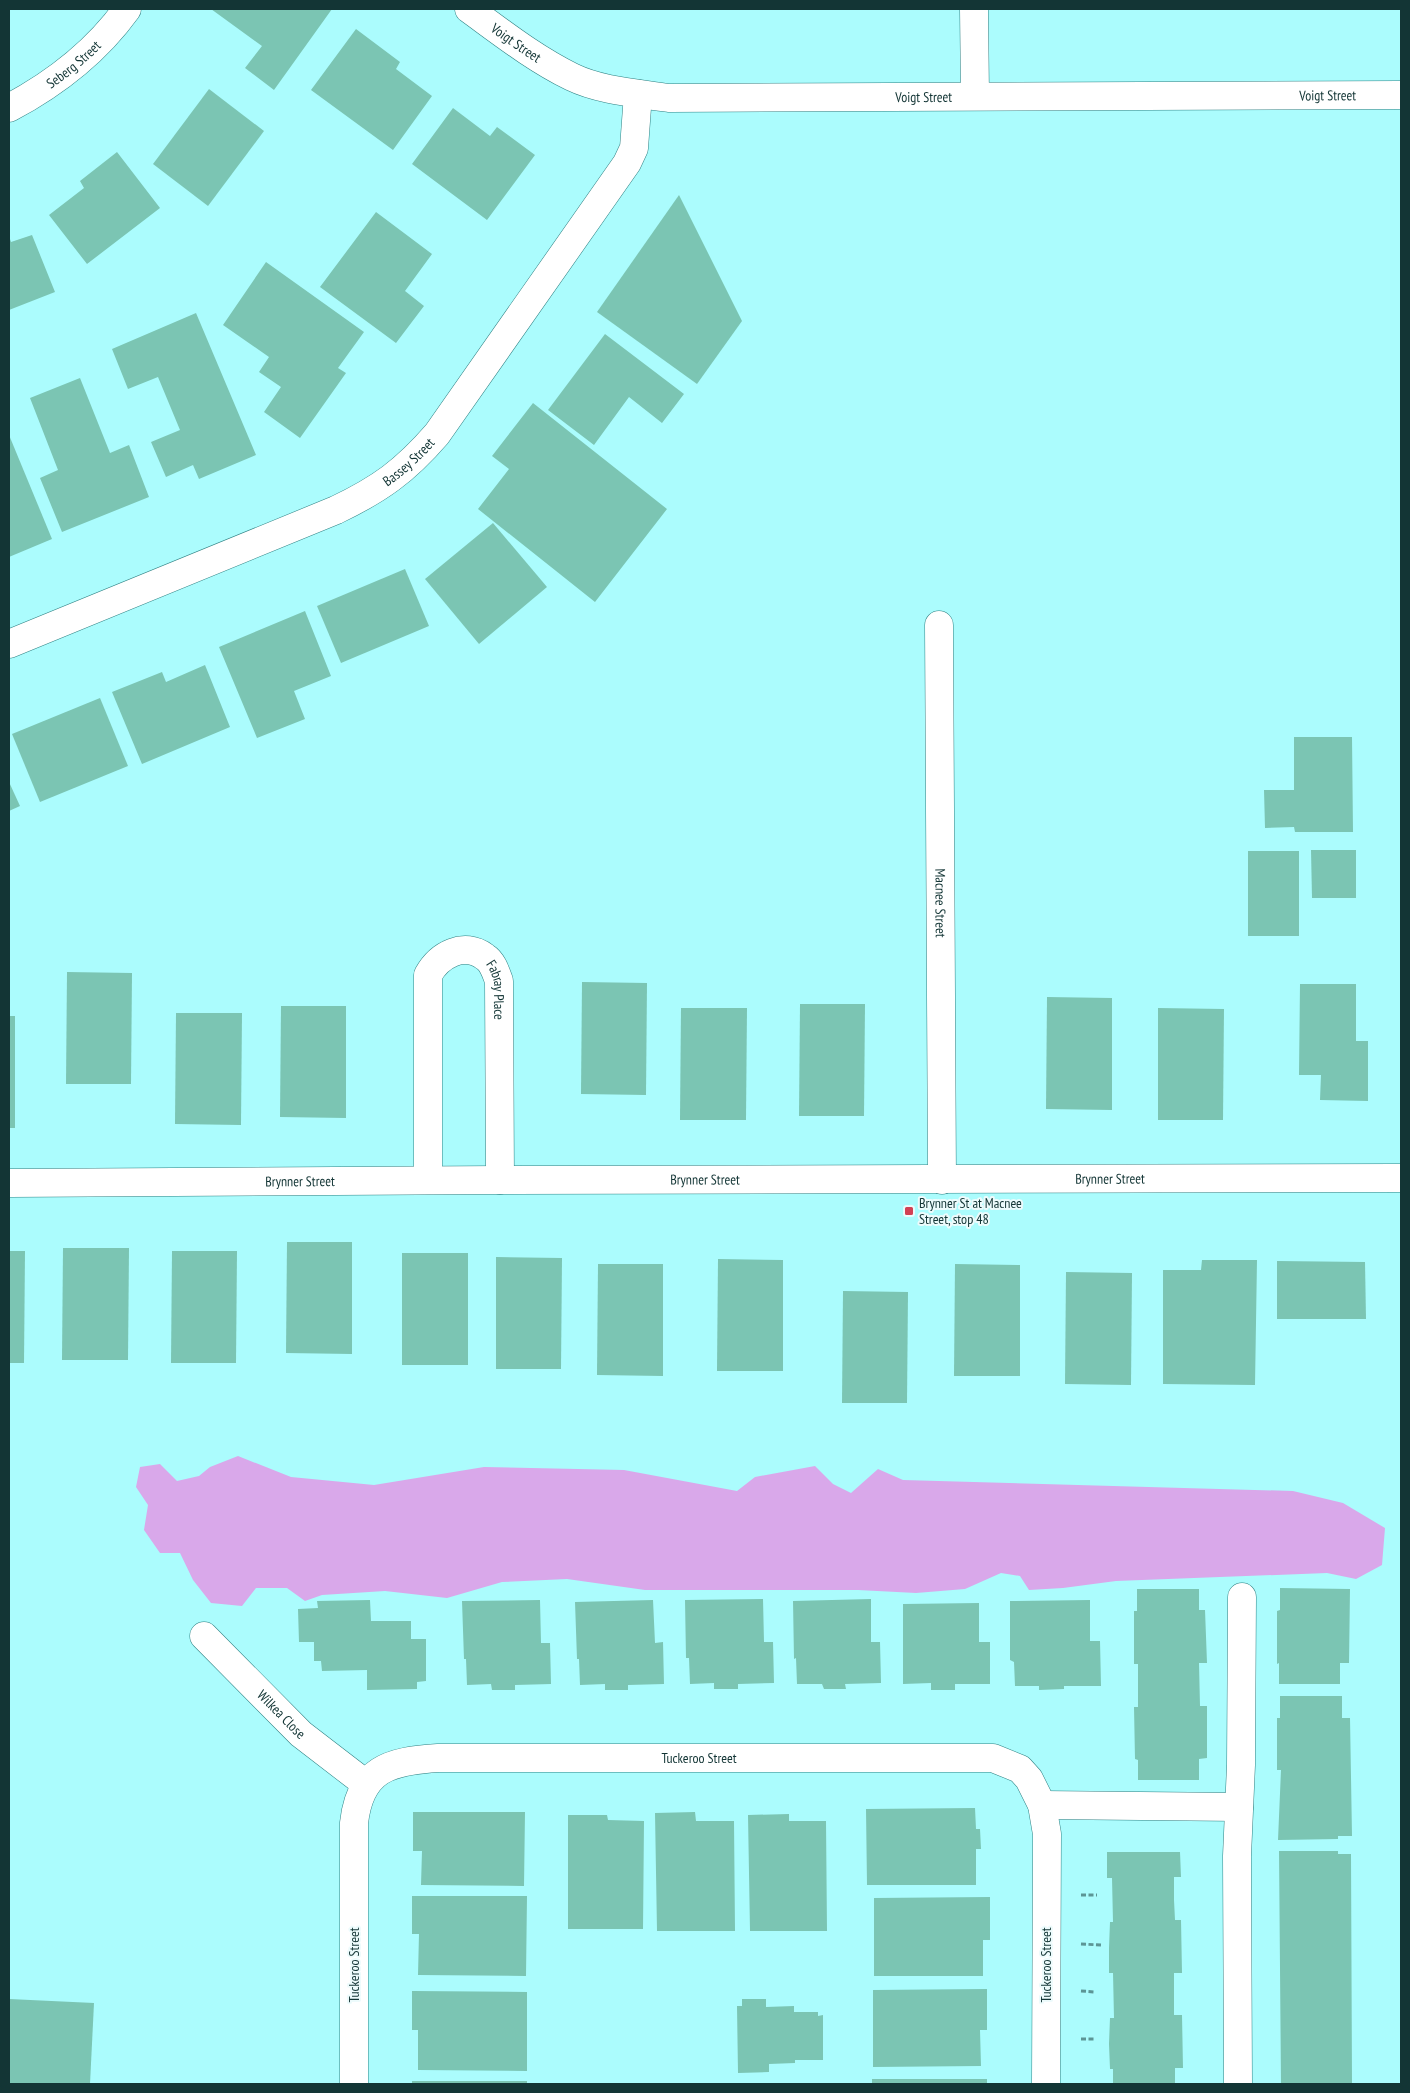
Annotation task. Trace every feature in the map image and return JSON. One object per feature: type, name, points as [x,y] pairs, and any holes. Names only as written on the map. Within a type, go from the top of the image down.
[{"type":"street","name":"Seberg Street","points":[[9,108],[39,92],[90,53],[127,9]]},
{"type":"street","name":"Voigt Street","points":[[469,9],[534,55],[572,77],[603,87],[669,98],[1401,95]]},
{"type":"street","points":[[974,9],[975,96]]},
{"type":"street","name":"Bassey Street","points":[[9,644],[336,510],[391,480],[416,458],[437,434],[627,163],[634,148],[638,94]]},
{"type":"street","name":"Macnee Street","points":[[939,625],[942,1180]]},
{"type":"street","name":"Fabray Place","points":[[428,1180],[428,975],[434,964],[443,956],[465,951],[476,952],[486,957],[494,968],[501,994],[500,1180]]},
{"type":"street","name":"Brynner Street","points":[[9,1183],[1401,1178]]},
{"type":"street","points":[[1238,2084],[1237,1856],[1241,1765],[1242,1598]]},
{"type":"street","name":"Wilkea Close","points":[[204,1636],[301,1734],[366,1784]]},
{"type":"street","name":"Tuckeroo Street","points":[[354,2084],[354,1833],[356,1809],[359,1796],[366,1784],[383,1769],[414,1759],[438,1758],[976,1757],[993,1758],[1020,1769],[1032,1785],[1042,1805],[1046,1834],[1046,2084]]},
{"type":"street","points":[[1042,1805],[1239,1807]]},
{"type":"path","points":[[1076,1895],[1097,1895]]},
{"type":"path","points":[[1076,1944],[1101,1945]]},
{"type":"path","points":[[1075,1990],[1095,1992]]},
{"type":"path","points":[[1075,2039],[1094,2039]]},
{"type":"shaded area","points":[[238,1456],[291,1477],[374,1485],[484,1467],[624,1470],[737,1491],[755,1477],[815,1466],[833,1484],[851,1493],[878,1469],[903,1480],[1293,1491],[1343,1503],[1385,1528],[1382,1565],[1356,1579],[1327,1573],[1116,1581],[1063,1588],[1029,1590],[1020,1576],[1001,1573],[965,1589],[916,1593],[858,1590],[645,1590],[567,1579],[502,1582],[447,1598],[385,1591],[322,1595],[305,1601],[287,1588],[256,1588],[242,1606],[211,1603],[193,1580],[180,1553],[160,1553],[144,1530],[148,1505],[136,1487],[140,1467],[160,1464],[177,1481],[199,1476],[210,1467]]},
{"type":"building","points":[[211,9],[332,9],[274,90],[245,68],[262,46]]},
{"type":"building","points":[[356,29],[400,62],[396,69],[432,96],[393,150],[311,90]]},
{"type":"building","points":[[209,89],[264,131],[208,206],[153,164]]},
{"type":"building","points":[[453,108],[490,136],[497,127],[535,155],[487,220],[412,164]]},
{"type":"building","points":[[117,152],[160,208],[87,264],[49,215],[84,188],[80,181]]},
{"type":"building","points":[[679,195],[742,321],[697,384],[597,312]]},
{"type":"building","points":[[376,212],[432,254],[405,291],[424,306],[396,343],[320,287]]},
{"type":"building","points":[[32,235],[55,292],[9,310],[9,236],[11,242]]},
{"type":"building","points":[[266,262],[364,332],[338,368],[346,373],[300,438],[264,412],[281,387],[259,372],[269,357],[223,325]]},
{"type":"building","points":[[196,313],[256,455],[199,479],[193,465],[166,477],[151,442],[180,430],[158,377],[128,389],[112,349]]},
{"type":"building","points":[[605,334],[684,394],[662,423],[629,397],[594,445],[548,410]]},
{"type":"building","points":[[80,378],[110,453],[129,445],[149,497],[62,532],[40,478],[58,470],[30,398]]},
{"type":"building","points":[[533,403],[667,509],[595,602],[478,509],[509,469],[492,456]]},
{"type":"building","points":[[9,435],[52,539],[9,557]]},
{"type":"building","points":[[493,523],[547,587],[479,644],[425,579]]},
{"type":"building","points":[[405,569],[429,626],[341,663],[317,606]]},
{"type":"building","points":[[305,611],[331,676],[294,691],[305,719],[257,738],[219,647]]},
{"type":"building","points":[[205,665],[230,727],[142,764],[112,692],[162,672],[166,682]]},
{"type":"building","points":[[100,698],[128,766],[40,802],[12,734]]},
{"type":"building","points":[[1294,737],[1352,737],[1353,832],[1295,832],[1294,827],[1265,828],[1264,790],[1294,790]]},
{"type":"building","points":[[9,782],[20,806],[9,811]]},
{"type":"building","points":[[1311,850],[1356,850],[1356,898],[1312,898]]},
{"type":"building","points":[[1248,851],[1299,851],[1299,936],[1248,936]]},
{"type":"building","points":[[67,972],[132,973],[131,1084],[66,1084]]},
{"type":"building","points":[[582,982],[647,983],[646,1095],[581,1094]]},
{"type":"building","points":[[1300,984],[1356,984],[1356,1041],[1368,1041],[1368,1101],[1320,1100],[1321,1075],[1299,1075]]},
{"type":"building","points":[[1047,997],[1112,998],[1112,1110],[1046,1109]]},
{"type":"building","points":[[800,1004],[865,1004],[864,1116],[799,1116]]},
{"type":"building","points":[[281,1006],[346,1006],[346,1118],[280,1117]]},
{"type":"building","points":[[681,1008],[747,1008],[746,1120],[680,1120]]},
{"type":"building","points":[[1158,1008],[1224,1009],[1223,1120],[1158,1120]]},
{"type":"building","points":[[176,1013],[242,1013],[241,1125],[175,1124]]},
{"type":"building","points":[[9,1016],[15,1016],[15,1128],[9,1128]]},
{"type":"building","points":[[287,1242],[352,1242],[352,1354],[286,1353]]},
{"type":"building","points":[[63,1248],[129,1248],[128,1360],[62,1360]]},
{"type":"building","points":[[9,1251],[25,1251],[24,1363],[9,1363]]},
{"type":"building","points":[[172,1251],[237,1251],[236,1363],[171,1363]]},
{"type":"building","points":[[402,1253],[468,1253],[468,1365],[402,1365]]},
{"type":"building","points":[[496,1257],[562,1258],[561,1369],[496,1369]]},
{"type":"building","points":[[718,1259],[783,1260],[783,1371],[717,1371]]},
{"type":"building","points":[[1202,1260],[1257,1260],[1255,1385],[1163,1384],[1163,1270],[1201,1270]]},
{"type":"building","points":[[1277,1261],[1365,1262],[1366,1319],[1277,1319]]},
{"type":"building","points":[[598,1264],[663,1264],[663,1376],[597,1375]]},
{"type":"building","points":[[955,1264],[1020,1265],[1020,1376],[954,1376]]},
{"type":"building","points":[[1066,1272],[1132,1273],[1131,1385],[1065,1384]]},
{"type":"building","points":[[843,1291],[908,1292],[907,1403],[842,1403]]},
{"type":"building","points":[[1280,1588],[1350,1589],[1349,1663],[1340,1663],[1340,1684],[1279,1684],[1277,1611],[1280,1610]]},
{"type":"building","points":[[1137,1589],[1199,1589],[1199,1610],[1205,1610],[1207,1663],[1199,1663],[1200,1706],[1207,1706],[1207,1758],[1199,1759],[1199,1780],[1138,1780],[1138,1760],[1135,1759],[1134,1707],[1138,1707],[1138,1664],[1134,1664],[1134,1611],[1137,1611]]},
{"type":"building","points":[[763,1599],[764,1642],[773,1642],[774,1683],[738,1684],[738,1689],[714,1689],[714,1683],[690,1684],[689,1658],[686,1658],[685,1600]]},
{"type":"building","points":[[871,1599],[871,1642],[880,1642],[881,1683],[845,1684],[846,1689],[824,1689],[822,1684],[797,1684],[796,1658],[794,1659],[793,1601]]},
{"type":"building","points":[[370,1600],[371,1621],[411,1621],[411,1639],[426,1639],[426,1681],[417,1682],[417,1689],[367,1690],[367,1670],[322,1671],[321,1661],[314,1661],[314,1642],[299,1642],[298,1609],[318,1608],[317,1601]]},
{"type":"building","points":[[540,1600],[541,1643],[550,1643],[551,1684],[515,1685],[515,1690],[492,1690],[491,1684],[467,1685],[462,1601]]},
{"type":"building","points":[[653,1600],[655,1643],[663,1642],[664,1684],[628,1685],[628,1690],[605,1690],[605,1684],[580,1685],[575,1602]]},
{"type":"building","points":[[1090,1600],[1090,1641],[1100,1641],[1101,1686],[1064,1686],[1064,1689],[1039,1690],[1039,1686],[1015,1686],[1014,1662],[1010,1660],[1010,1601]]},
{"type":"building","points":[[979,1603],[979,1642],[990,1642],[990,1684],[955,1684],[955,1690],[931,1690],[931,1683],[903,1684],[903,1604]]},
{"type":"building","points":[[1280,1696],[1342,1696],[1342,1718],[1350,1718],[1352,1836],[1338,1836],[1338,1839],[1278,1840],[1281,1770],[1277,1770],[1277,1718],[1280,1718]]},
{"type":"building","points":[[975,1808],[976,1829],[980,1829],[981,1849],[976,1849],[976,1885],[867,1885],[866,1809]]},
{"type":"building","points":[[413,1812],[525,1812],[524,1886],[421,1885],[422,1851],[413,1851]]},
{"type":"building","points":[[695,1812],[696,1821],[734,1821],[735,1931],[657,1931],[655,1813]]},
{"type":"building","points":[[789,1814],[789,1821],[826,1821],[827,1931],[750,1931],[748,1815]]},
{"type":"building","points":[[568,1815],[607,1815],[608,1820],[644,1821],[643,1929],[568,1929]]},
{"type":"building","points":[[1279,1851],[1338,1851],[1338,1854],[1351,1854],[1352,2084],[1281,2084]]},
{"type":"building","points":[[1107,1852],[1180,1852],[1181,1877],[1174,1877],[1174,1900],[1175,1920],[1181,1920],[1182,1973],[1174,1973],[1174,2015],[1182,2015],[1183,2068],[1175,2068],[1175,2084],[1113,2084],[1109,2044],[1110,2018],[1114,2018],[1113,1973],[1109,1973],[1110,1922],[1113,1922],[1112,1878],[1107,1878]]},
{"type":"building","points":[[412,1896],[527,1896],[526,1976],[418,1975],[419,1934],[412,1934]]},
{"type":"building","points":[[990,1897],[990,1940],[983,1940],[983,1976],[874,1976],[874,1898]]},
{"type":"building","points":[[987,1989],[987,2030],[980,2030],[981,2066],[873,2067],[873,1990]]},
{"type":"building","points":[[412,1991],[527,1992],[527,2071],[418,2070],[418,2030],[412,2030]]},
{"type":"building","points":[[9,1999],[94,2003],[90,2084],[9,2084]]},
{"type":"building","points":[[742,1999],[766,1999],[766,2007],[794,2006],[794,2012],[818,2012],[818,2016],[823,2015],[823,2060],[795,2060],[795,2063],[769,2064],[769,2072],[738,2073],[737,2006],[742,2006]]},
{"type":"building","points":[[872,2079],[987,2079],[987,2084],[872,2084]]},
{"type":"building","points":[[412,2081],[527,2081],[527,2084],[412,2084]]},
{"type":"place","name":"Brynner St at Macnee Street, stop 48","points":[[909,1211]]}]
